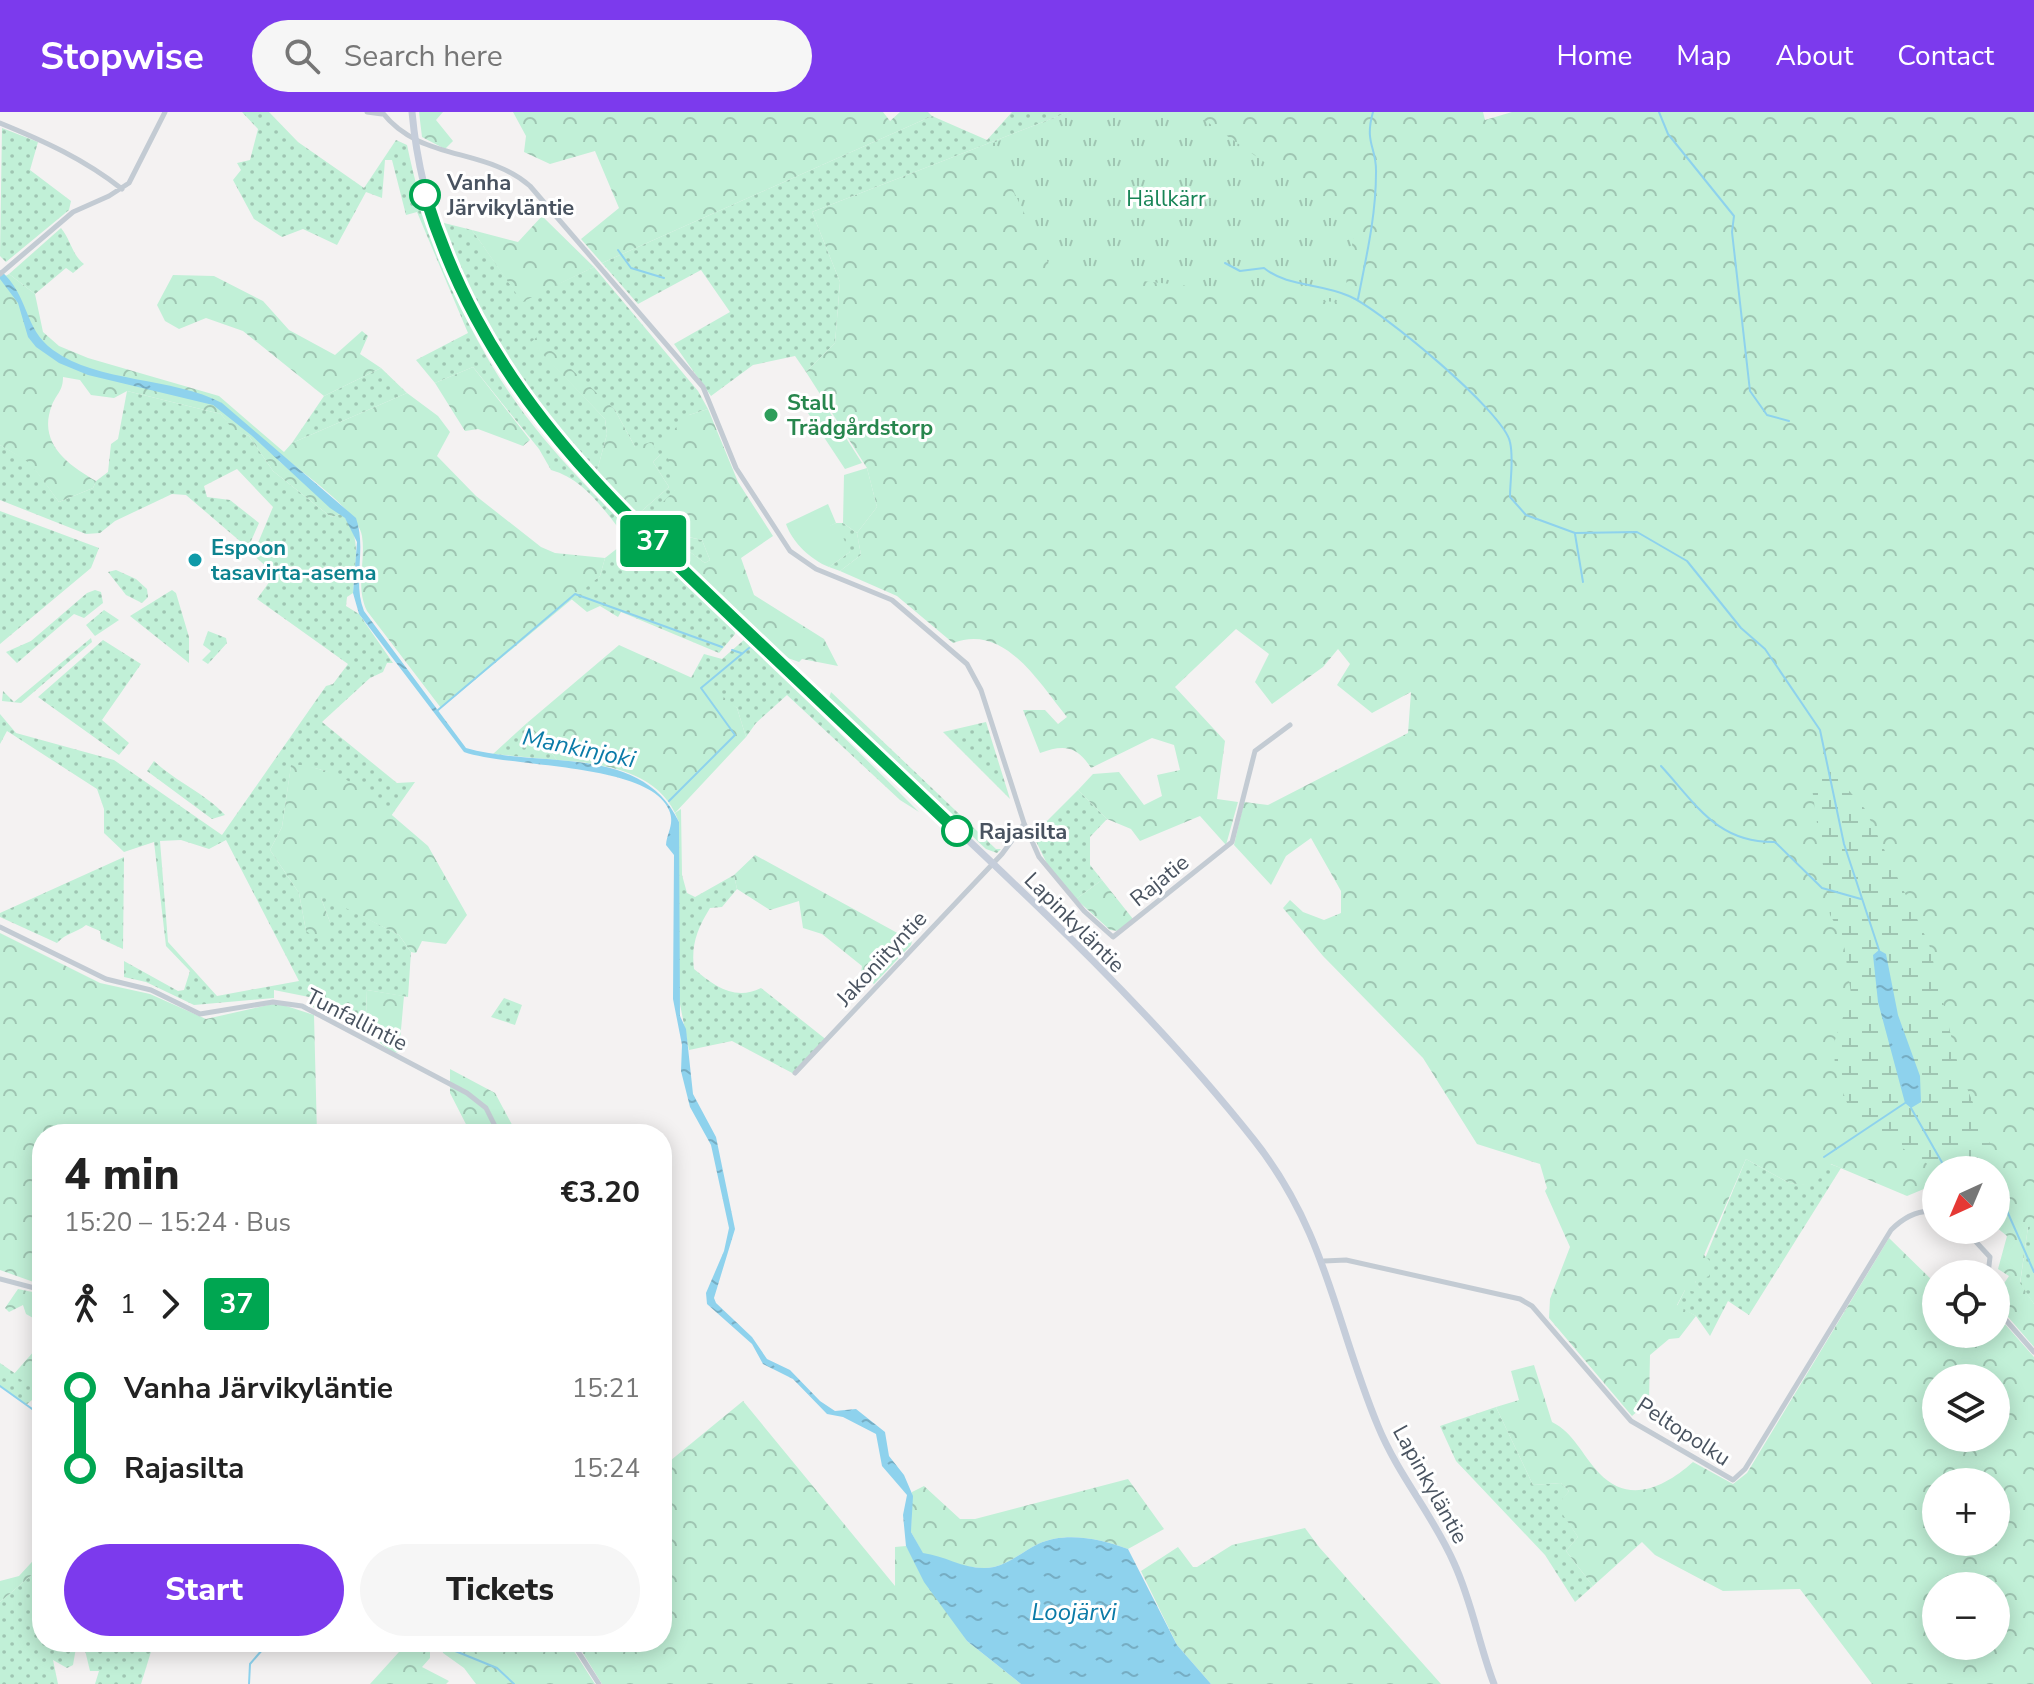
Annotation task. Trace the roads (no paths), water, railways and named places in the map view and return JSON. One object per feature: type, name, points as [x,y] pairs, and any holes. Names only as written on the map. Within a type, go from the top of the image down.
[{"type":"main road","name":"Lapinkyläntie","points":[[412,112],[414,141],[435,227],[464,299],[498,360],[547,427],[634,523],[992,865],[1139,1012],[1222,1102],[1281,1178],[1324,1261],[1379,1431],[1454,1563],[1494,1684]]},
{"type":"street","points":[[0,274],[73,212],[122,189],[134,175],[165,112]]},
{"type":"street","points":[[367,112],[382,113],[414,141],[508,170],[530,186],[703,387],[736,468],[790,551],[816,569],[892,600],[967,664],[981,690],[1024,823],[992,865]]},
{"type":"street","points":[[0,123],[58,148],[96,169],[122,189]]},
{"type":"street","name":"Rajatie","points":[[1024,823],[1050,874],[1113,937],[1232,842],[1255,751],[1290,725]]},
{"type":"street","name":"Jakoniityntie","points":[[795,1073],[992,865]]},
{"type":"street","name":"Tunfallintie","points":[[0,927],[106,979],[151,990],[186,1010],[207,1014],[273,1002],[302,1006],[467,1093],[486,1108],[494,1124]]},
{"type":"street","name":"Peltopolku","points":[[1324,1261],[1346,1260],[1520,1299],[1532,1306],[1631,1421],[1733,1480],[1745,1469],[1891,1230],[1900,1221],[1922,1210]]},
{"type":"street","points":[[1978,1244],[1990,1260]]},
{"type":"street","points":[[0,1279],[32,1287]]},
{"type":"street","points":[[2010,1325],[2034,1352]]},
{"type":"street","points":[[578,1652],[599,1684]]},
{"type":"water","name":"Loojärvi","points":[[0,270],[17,290],[36,332],[53,350],[92,369],[181,388],[222,403],[356,518],[360,541],[359,588],[364,611],[466,748],[614,769],[640,780],[662,797],[679,822],[680,1016],[686,1029],[693,1094],[716,1137],[735,1229],[714,1298],[716,1303],[752,1337],[767,1359],[790,1370],[820,1401],[835,1411],[856,1409],[885,1432],[889,1456],[904,1475],[913,1496],[911,1532],[923,1553],[984,1568],[1000,1565],[1038,1544],[1060,1538],[1095,1540],[1128,1549],[1177,1645],[1211,1684],[1021,1684],[967,1641],[924,1582],[906,1546],[903,1515],[907,1495],[882,1466],[876,1434],[843,1417],[827,1414],[793,1379],[763,1364],[752,1344],[707,1304],[706,1293],[724,1251],[729,1228],[711,1145],[690,1107],[681,1071],[682,1045],[673,999],[674,855],[666,845],[671,820],[669,810],[656,794],[635,783],[607,775],[464,752],[359,614],[353,593],[357,542],[345,518],[213,405],[88,375],[59,363],[36,347],[28,337],[18,303],[0,279]]},
{"type":"water","points":[[1879,950],[1886,954],[1898,1015],[1920,1076],[1921,1102],[1911,1108],[1905,1103],[1878,1002],[1873,955]]},
{"type":"waterway","points":[[1358,299],[1376,189],[1376,164],[1370,139],[1373,112]]},
{"type":"waterway","points":[[1659,112],[1668,134],[1734,216],[1732,232],[1750,391],[1767,415],[1789,421]]},
{"type":"waterway","points":[[618,250],[631,268],[664,278]]},
{"type":"waterway","points":[[1225,263],[1240,271],[1264,268],[1283,279],[1349,296],[1412,340],[1465,386],[1503,428],[1511,449],[1510,497],[1526,515],[1575,533],[1637,532],[1687,561],[1741,628],[1765,649],[1820,730],[1844,844],[1879,950]]},
{"type":"waterway","points":[[1575,534],[1583,582]]},
{"type":"waterway","points":[[438,710],[575,594],[722,647]]},
{"type":"waterway","points":[[669,801],[735,735],[701,688],[749,648]]},
{"type":"waterway","points":[[732,650],[741,653]]},
{"type":"waterway","points":[[1661,766],[1709,819],[1738,836],[1775,842],[1822,888],[1861,899]]},
{"type":"waterway","points":[[1824,1157],[1905,1103]]},
{"type":"waterway","points":[[1911,1108],[1938,1156]]},
{"type":"waterway","points":[[2010,1218],[2034,1272]]},
{"type":"waterway","points":[[0,1386],[32,1409]]},
{"type":"waterway","points":[[249,1684],[250,1664],[260,1652]]},
{"type":"waterway","points":[[458,1652],[497,1668],[514,1684]]},
{"type":"place","name":"Vanha Järvikyläntie","points":[[425,195]]},
{"type":"place","name":"Stall Trädgårdstorp","points":[[771,415]]},
{"type":"place","name":"Espoon tasavirta-asema","points":[[195,560]]},
{"type":"place","name":"Rajasilta","points":[[957,831]]},
{"type":"park label","name":"Hällkärr","points":[[1166,198]]},
{"type":"water label","name":"Mankinjoki","points":[[579,748]]}]
